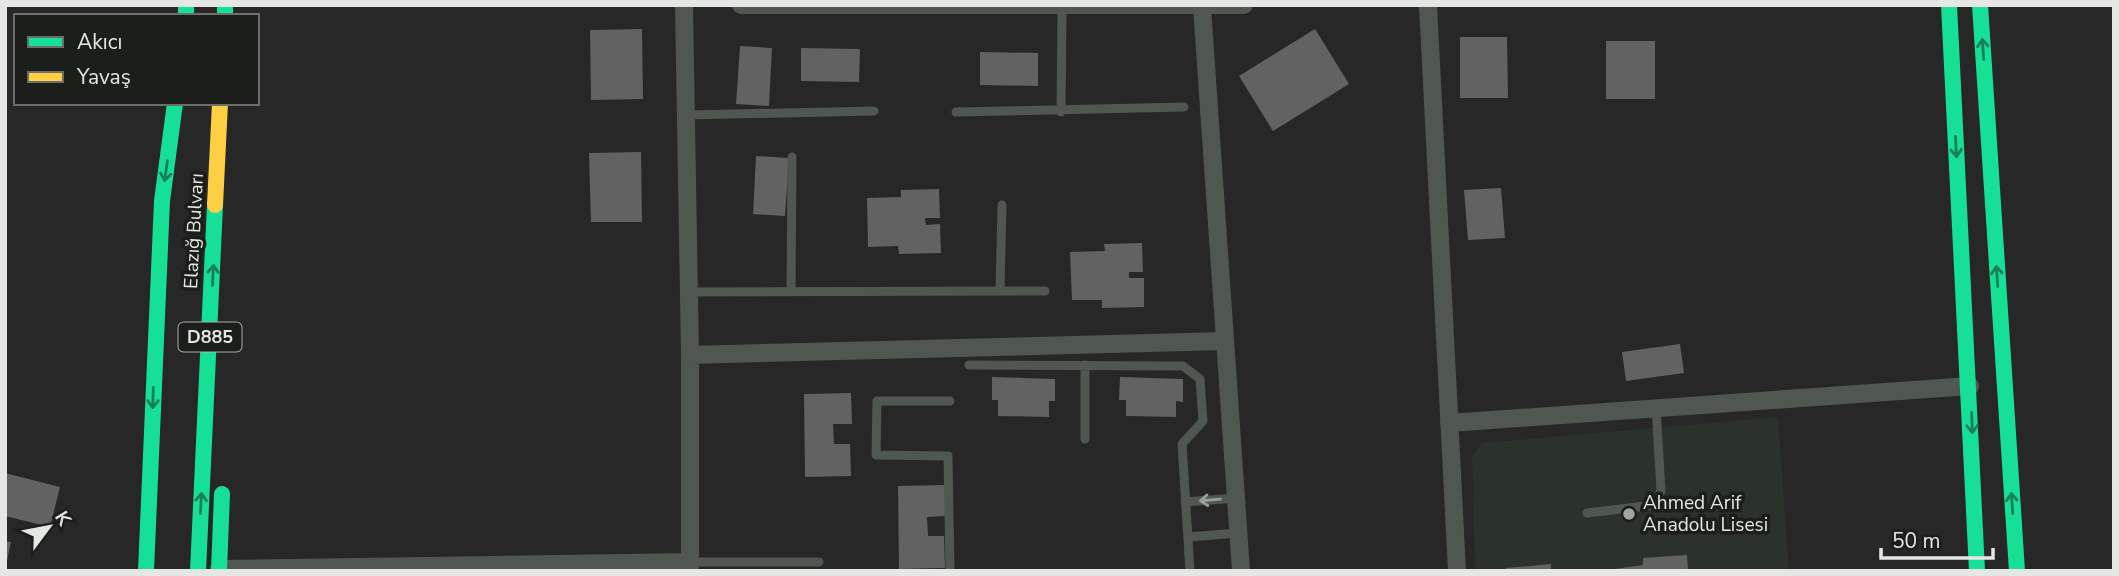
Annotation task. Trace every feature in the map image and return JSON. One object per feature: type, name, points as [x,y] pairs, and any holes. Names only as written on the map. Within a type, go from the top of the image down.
[{"type":"main road","points":[[1949,5],[1978,571]]},
{"type":"main road","points":[[1980,5],[2017,571]]},
{"type":"main road","points":[[146,571],[162,201],[175,105]]},
{"type":"main road","name":"Elazığ Bulvarı","points":[[181,183],[183,105]]},
{"type":"main road","name":"Elazığ Bulvarı","points":[[198,571],[220,105]]},
{"type":"main road","points":[[228,105],[230,242]]},
{"type":"main road","points":[[219,570],[223,471]]},
{"type":"street","points":[[219,570],[690,566],[690,355],[684,5]]},
{"type":"street","points":[[741,5],[1202,8],[1244,5]]},
{"type":"street","points":[[1428,5],[1457,571]]},
{"type":"street","points":[[1202,8],[1241,571]]},
{"type":"street","points":[[690,355],[1225,341]]},
{"type":"street","points":[[1449,423],[1970,386]]},
{"type":"lane","points":[[1061,112],[1062,7]]},
{"type":"lane","points":[[956,112],[1061,112],[1184,107]]},
{"type":"lane","points":[[686,116],[874,111]]},
{"type":"lane","points":[[791,292],[792,157]]},
{"type":"lane","points":[[1000,291],[1002,205]]},
{"type":"lane","points":[[689,292],[1045,291]]},
{"type":"lane","points":[[969,365],[1184,366],[1200,379],[1203,421],[1182,444],[1190,571]]},
{"type":"lane","points":[[1085,365],[1085,439]]},
{"type":"lane","points":[[950,401],[877,401],[876,455],[948,456],[950,571]]},
{"type":"lane","points":[[1587,513],[1654,505],[1661,491],[1657,407]]},
{"type":"lane","points":[[1185,502],[1236,498]]},
{"type":"lane","points":[[1188,537],[1238,533]]},
{"type":"lane","points":[[690,566],[819,562]]},
{"type":"shaded area","name":"Ahmed Arif Anadolu Lisesi","points":[[1778,417],[1789,571],[1475,571],[1472,456],[1482,443]]},
{"type":"building","points":[[642,29],[643,99],[591,100],[590,30]]},
{"type":"building","points":[[1315,29],[1349,84],[1273,131],[1239,76]]},
{"type":"building","points":[[1460,37],[1507,37],[1508,98],[1460,98]]},
{"type":"building","points":[[1606,41],[1655,41],[1655,99],[1606,99]]},
{"type":"building","points":[[740,46],[772,48],[769,106],[736,104]]},
{"type":"building","points":[[801,48],[860,49],[859,82],[801,81]]},
{"type":"building","points":[[980,52],[1038,53],[1038,86],[980,85]]},
{"type":"building","points":[[641,152],[642,222],[591,222],[589,153]]},
{"type":"building","points":[[756,156],[789,158],[785,216],[753,214]]},
{"type":"building","points":[[1501,188],[1505,238],[1468,240],[1464,190]]},
{"type":"building","points":[[939,189],[940,218],[925,218],[926,225],[940,224],[941,253],[899,254],[898,246],[868,247],[867,198],[901,197],[901,190]]},
{"type":"building","points":[[1142,243],[1143,272],[1129,272],[1129,278],[1144,278],[1144,307],[1102,308],[1102,300],[1072,300],[1070,252],[1105,251],[1104,244]]},
{"type":"building","points":[[1680,344],[1684,373],[1626,381],[1622,352]]},
{"type":"building","points":[[992,377],[1055,379],[1055,401],[1049,401],[1049,417],[998,416],[998,400],[992,400]]},
{"type":"building","points":[[1120,377],[1183,379],[1183,402],[1176,401],[1176,417],[1126,416],[1126,400],[1119,400]]},
{"type":"building","points":[[851,393],[852,424],[833,424],[834,444],[850,444],[851,476],[805,477],[804,394]]},
{"type":"building","points":[[5,473],[60,487],[50,527],[5,516]]},
{"type":"building","points":[[945,485],[945,516],[927,517],[928,536],[944,536],[945,568],[899,569],[898,486]]},
{"type":"building","points":[[5,541],[11,542],[6,566],[5,566]]},
{"type":"building","points":[[1687,555],[1688,571],[1601,571],[1643,565],[1643,558]]},
{"type":"building","points":[[1551,564],[1551,571],[1506,571],[1506,568]]},
{"type":"traffic: fast","points":[[186,5],[186,14]]},
{"type":"traffic: fast","points":[[225,5],[225,14]]},
{"type":"traffic: fast","points":[[1949,5],[1977,571]]},
{"type":"traffic: fast","points":[[1980,5],[2017,571]]},
{"type":"traffic: fast","points":[[146,571],[162,201],[175,105]]},
{"type":"traffic: fast","points":[[198,571],[215,205]]},
{"type":"traffic: fast","points":[[219,571],[222,494]]},
{"type":"traffic: slow","points":[[215,205],[220,105]]},
{"type":"place","name":"Ahmed Arif Anadolu Lisesi","points":[[1629,514]]}]
